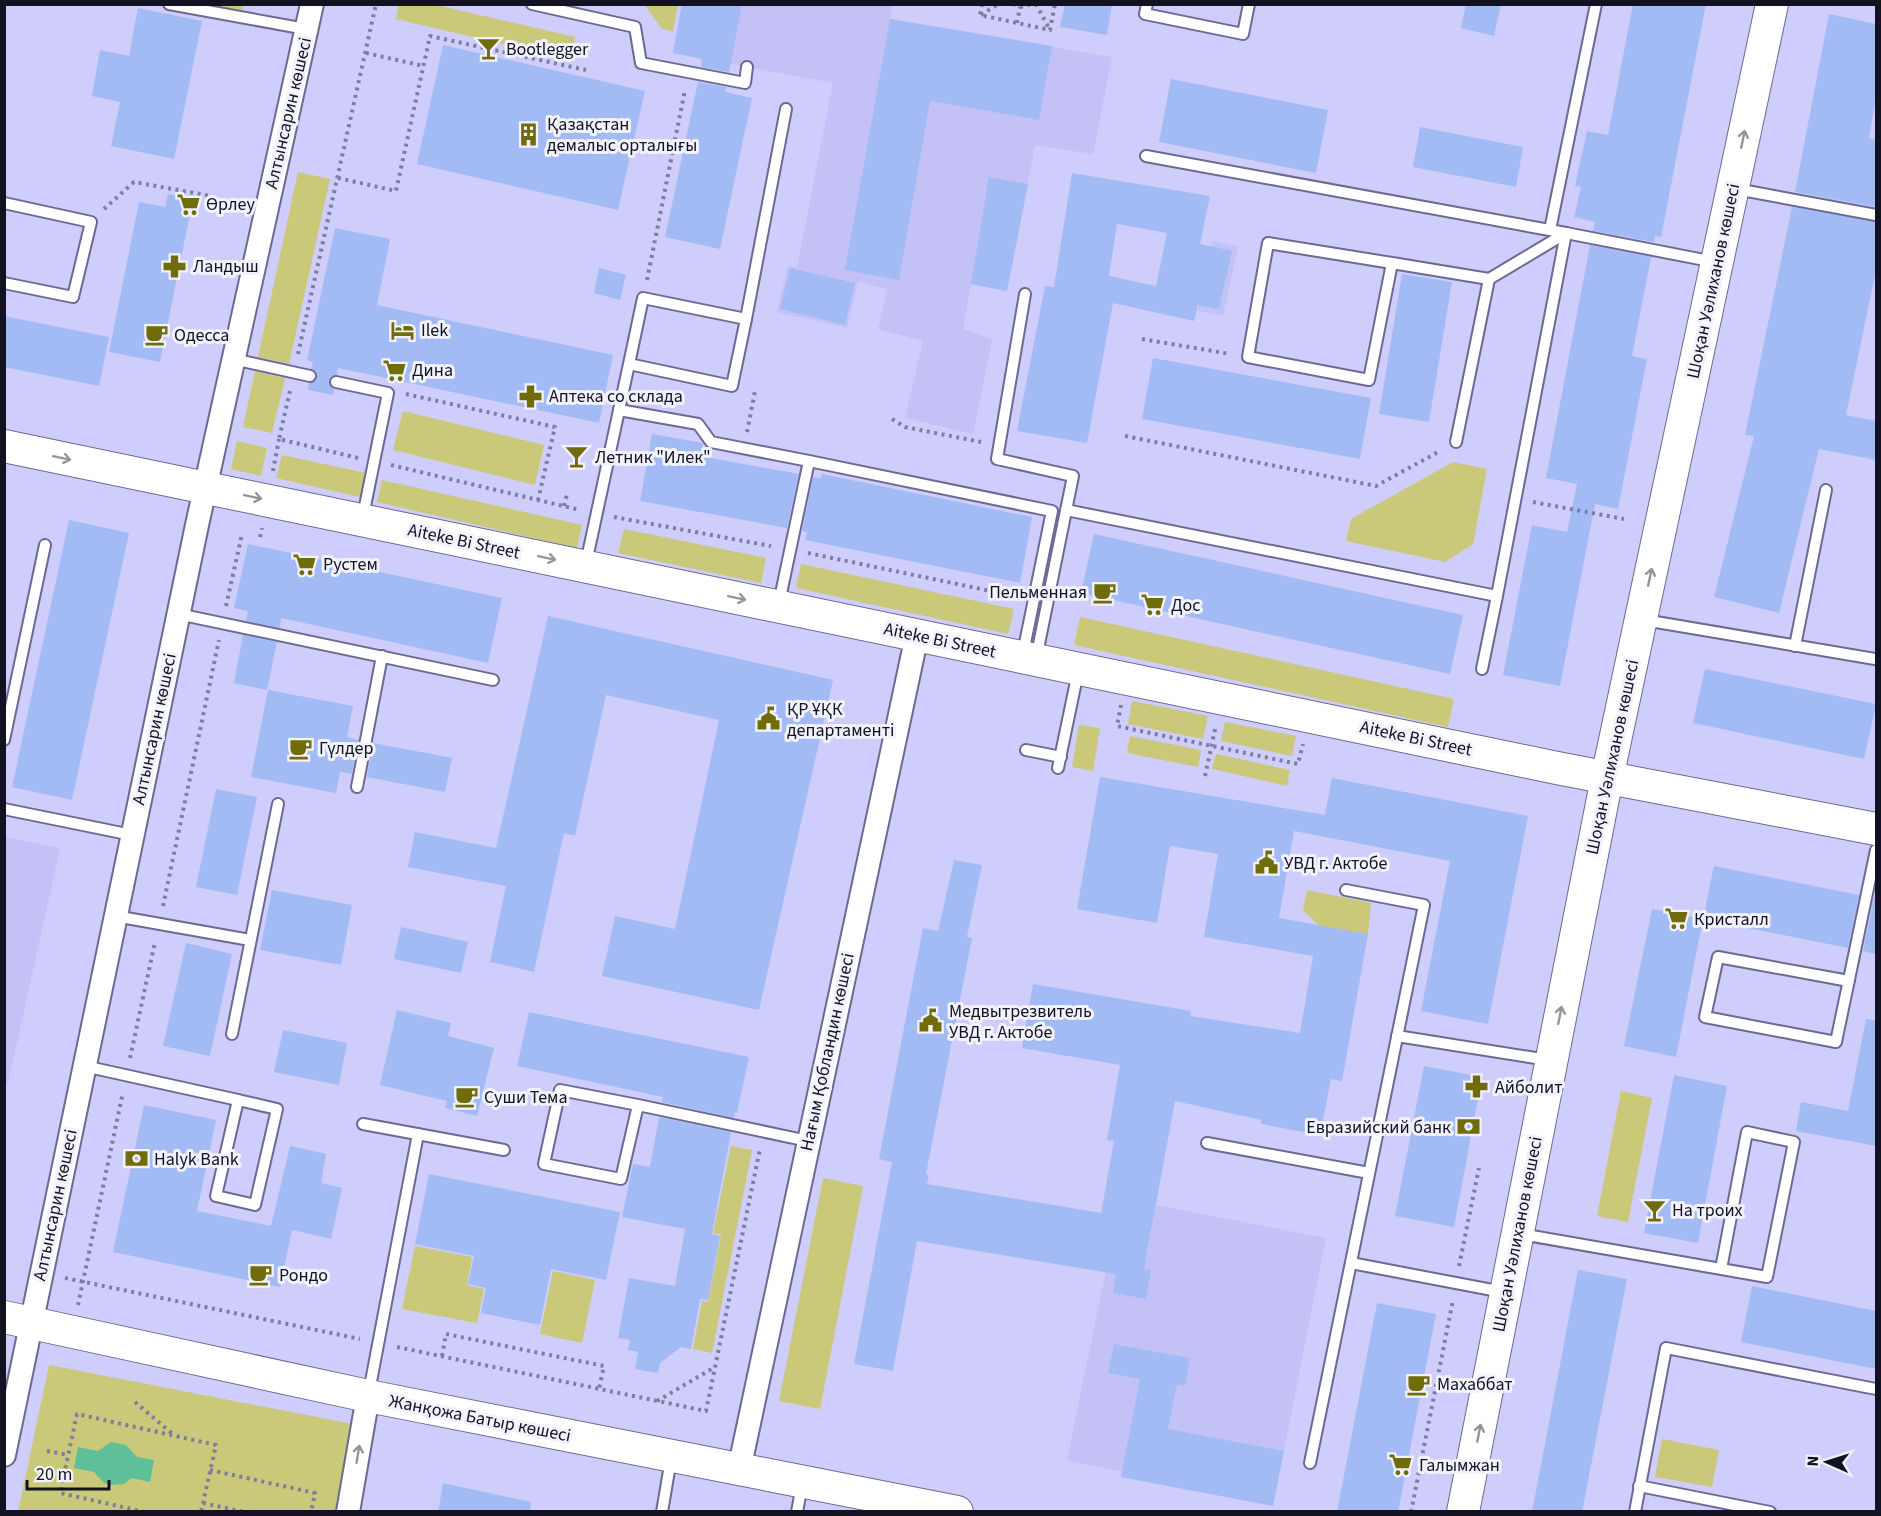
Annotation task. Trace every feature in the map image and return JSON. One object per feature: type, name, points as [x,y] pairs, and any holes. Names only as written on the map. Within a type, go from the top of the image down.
[{"type":"street","name":"Алтынсарин көшесі","points":[[4,1455],[17,1319],[84,1066],[205,488],[312,4]]},
{"type":"street","name":"Шоқан Уәлиханов көшесі","points":[[1463,1512],[1607,778],[1772,4]]},
{"type":"street","name":"Aiteke Bi Street","points":[[4,446],[1607,778],[1876,829]]},
{"type":"street","name":"Нағым Қобландин көшесі","points":[[739,1470],[917,635]]},
{"type":"street","name":"Жанқожа Батыр көшесі","points":[[17,1319],[368,1396],[957,1512]]},
{"type":"street","points":[[348,1512],[368,1396]]},
{"type":"lane","points":[[169,4],[306,29]]},
{"type":"lane","points":[[531,4],[635,27],[641,63],[745,83],[747,67]]},
{"type":"lane","points":[[1147,4],[1145,14],[1243,34],[1249,4]]},
{"type":"lane","points":[[1550,230],[1596,4]]},
{"type":"lane","points":[[629,364],[732,386],[786,109]]},
{"type":"lane","points":[[1146,156],[1717,262]]},
{"type":"lane","points":[[1732,189],[1876,215]]},
{"type":"lane","points":[[4,203],[90,222],[73,297],[4,284]]},
{"type":"lane","points":[[1392,263],[1369,380],[1248,357],[1268,243],[1392,263],[1489,279],[1566,233]]},
{"type":"lane","points":[[1482,669],[1566,233]]},
{"type":"lane","points":[[1456,442],[1489,279]]},
{"type":"lane","points":[[1025,294],[997,459],[1072,476],[1066,510],[1029,658]]},
{"type":"lane","points":[[586,566],[643,298],[746,319]]},
{"type":"lane","points":[[233,359],[310,376]]},
{"type":"lane","points":[[336,382],[388,393],[362,520]]},
{"type":"lane","points":[[619,410],[698,424],[711,442],[1052,510],[1034,600],[1029,658]]},
{"type":"lane","points":[[779,606],[809,461]]},
{"type":"lane","points":[[1795,646],[1826,490]]},
{"type":"lane","points":[[1066,510],[1497,596]]},
{"type":"lane","points":[[4,740],[45,545]]},
{"type":"lane","points":[[178,614],[494,680]]},
{"type":"lane","points":[[1640,620],[1875,659]]},
{"type":"lane","points":[[357,787],[382,656]]},
{"type":"lane","points":[[1026,750],[1059,762],[1079,669]]},
{"type":"lane","points":[[232,1034],[278,804]]},
{"type":"lane","points":[[4,809],[132,835]]},
{"type":"lane","points":[[1849,981],[1718,957],[1705,1017],[1836,1042],[1849,981],[1876,849]]},
{"type":"lane","points":[[1310,1463],[1424,905],[1346,890]]},
{"type":"lane","points":[[115,916],[250,940]]},
{"type":"lane","points":[[1397,1036],[1551,1061]]},
{"type":"lane","points":[[84,1066],[238,1100],[277,1109],[255,1205],[216,1196],[238,1100]]},
{"type":"lane","points":[[638,1105],[621,1179],[544,1164],[560,1090],[638,1105],[808,1141]]},
{"type":"lane","points":[[363,1124],[504,1150]]},
{"type":"lane","points":[[1517,1234],[1767,1277],[1794,1142],[1747,1132],[1721,1269]]},
{"type":"lane","points":[[368,1396],[418,1134]]},
{"type":"lane","points":[[1207,1143],[1369,1173]]},
{"type":"lane","points":[[1351,1263],[1506,1293]]},
{"type":"lane","points":[[1635,1512],[1666,1348],[1876,1389]]},
{"type":"lane","points":[[662,1512],[672,1457]]},
{"type":"lane","points":[[797,1512],[802,1481]]},
{"type":"lane","points":[[1640,1486],[1770,1512]]},
{"type":"path","points":[[376,4],[279,440],[597,514],[790,550],[1034,600]]},
{"type":"path","points":[[980,15],[982,4]]},
{"type":"path","points":[[980,15],[998,4]]},
{"type":"path","points":[[1013,4],[1020,7],[1034,4],[1050,30]]},
{"type":"path","points":[[1050,30],[1055,4]]},
{"type":"path","points":[[1017,23],[1020,7]]},
{"type":"path","points":[[980,15],[1050,30]]},
{"type":"path","points":[[338,178],[396,191],[430,36],[586,70]]},
{"type":"path","points":[[365,53],[424,66]]},
{"type":"path","points":[[643,298],[688,72]]},
{"type":"path","points":[[90,222],[134,182],[212,196]]},
{"type":"path","points":[[1142,339],[1248,357]]},
{"type":"path","points":[[747,433],[755,391]]},
{"type":"path","points":[[400,392],[555,427],[538,500]]},
{"type":"path","points":[[891,419],[905,427],[999,445]]},
{"type":"path","points":[[1125,436],[1376,486],[1456,442]]},
{"type":"path","points":[[564,506],[567,494]]},
{"type":"path","points":[[1515,499],[1624,519]]},
{"type":"path","points":[[1128,678],[1116,726],[1211,746],[1298,764],[1309,716]]},
{"type":"path","points":[[1205,776],[1211,746]]},
{"type":"path","points":[[706,1411],[763,1131]]},
{"type":"path","points":[[1411,1512],[1479,1168]]},
{"type":"path","points":[[76,1314],[83,1282]]},
{"type":"path","points":[[442,1356],[446,1334],[604,1366],[599,1389]]},
{"type":"path","points":[[657,1401],[715,1367]]},
{"type":"path","points":[[135,1402],[176,1436]]},
{"type":"path","points":[[145,1512],[60,1493],[77,1414],[216,1445],[201,1512]]},
{"type":"path","points":[[47,1451],[69,1455]]},
{"type":"path","points":[[210,1470],[315,1493],[312,1510],[319,1510]]},
{"type":"path","points":[[203,1503],[244,1512]]},
{"type":"shaded area","points":[[243,4],[242,12],[201,5]]},
{"type":"shaded area","points":[[893,4],[890,19],[1112,57],[1093,154],[1035,145],[1007,291],[971,284],[963,329],[992,339],[973,434],[905,418],[923,341],[878,329],[887,289],[858,282],[847,328],[777,312],[788,266],[797,268],[833,83],[673,53],[682,5]]},
{"type":"shaded area","points":[[399,5],[436,5],[575,37],[571,60],[396,19]]},
{"type":"shaded area","points":[[645,5],[678,5],[673,31],[662,29]]},
{"type":"shaded area","points":[[298,172],[330,179],[289,364],[258,357]]},
{"type":"shaded area","points":[[1213,241],[1238,247],[1223,316],[1198,311]]},
{"type":"shaded area","points":[[255,371],[285,378],[272,433],[243,427]]},
{"type":"shaded area","points":[[403,411],[544,445],[535,485],[393,450]]},
{"type":"shaded area","points":[[237,441],[267,448],[261,476],[231,469]]},
{"type":"shaded area","points":[[282,455],[366,473],[360,497],[276,478]]},
{"type":"shaded area","points":[[1453,462],[1487,469],[1473,544],[1445,562],[1346,541],[1351,519]]},
{"type":"shaded area","points":[[382,480],[582,525],[577,548],[377,502]]},
{"type":"shaded area","points":[[624,529],[766,558],[761,583],[618,553]]},
{"type":"shaded area","points":[[801,564],[1014,609],[1008,634],[796,588]]},
{"type":"shaded area","points":[[1080,617],[1454,699],[1448,727],[1074,645]]},
{"type":"shaded area","points":[[1132,701],[1208,716],[1203,739],[1128,724]]},
{"type":"shaded area","points":[[1225,722],[1296,736],[1292,756],[1221,741]]},
{"type":"shaded area","points":[[1079,725],[1100,728],[1093,771],[1072,767]]},
{"type":"shaded area","points":[[1130,736],[1201,750],[1198,767],[1127,753]]},
{"type":"shaded area","points":[[1216,754],[1290,770],[1287,786],[1212,769]]},
{"type":"shaded area","points":[[5,837],[60,848],[8,1083],[4,1082]]},
{"type":"shaded area","points":[[1307,890],[1371,903],[1368,934],[1319,926],[1303,910]]},
{"type":"shaded area","points":[[1621,1091],[1652,1098],[1628,1222],[1597,1216]]},
{"type":"shaded area","points":[[731,1146],[752,1150],[712,1353],[693,1349],[702,1301],[708,1302],[721,1235],[713,1233]]},
{"type":"shaded area","points":[[823,1178],[863,1186],[820,1409],[779,1401]]},
{"type":"shaded area","points":[[1156,1205],[1326,1238],[1273,1506],[1121,1477],[1122,1472],[1067,1460],[1110,1251],[1147,1257]]},
{"type":"shaded area","points":[[415,1246],[472,1257],[467,1285],[484,1289],[477,1323],[402,1309]]},
{"type":"shaded area","points":[[553,1271],[595,1280],[582,1343],[540,1334]]},
{"type":"shaded area","points":[[49,1365],[353,1424],[336,1511],[18,1512]]},
{"type":"shaded area","points":[[1662,1439],[1719,1450],[1712,1487],[1655,1477]]},
{"type":"shaded area","points":[[111,1442],[126,1445],[137,1457],[154,1460],[150,1482],[132,1478],[124,1484],[111,1485],[104,1483],[94,1472],[74,1468],[78,1447],[98,1451]]},
{"type":"building","points":[[682,4],[742,4],[729,72],[701,67],[702,59],[673,53]]},
{"type":"building","points":[[1065,4],[1112,4],[1107,35],[1060,27]]},
{"type":"building","points":[[1466,4],[1501,4],[1494,36],[1461,28]]},
{"type":"building","points":[[1633,4],[1706,4],[1661,237],[1655,236],[1654,242],[1593,231],[1595,222],[1574,217],[1581,187],[1575,186],[1587,131],[1608,135]]},
{"type":"building","points":[[138,8],[202,21],[174,159],[111,146],[120,102],[92,96],[100,50],[129,56]]},
{"type":"building","points":[[1829,14],[1876,24],[1876,96],[1869,138],[1876,140],[1876,207],[1795,192]]},
{"type":"building","points":[[890,19],[1052,46],[1039,120],[930,101],[899,280],[845,270]]},
{"type":"building","name":"Қазақстан демалыс орталығы","points":[[443,45],[645,91],[618,210],[417,164]]},
{"type":"building","points":[[1171,79],[1328,110],[1316,173],[1159,142]]},
{"type":"building","points":[[698,82],[726,87],[725,92],[752,98],[720,249],[665,237]]},
{"type":"building","points":[[1420,127],[1523,147],[1516,187],[1413,167]]},
{"type":"building","points":[[1072,173],[1210,196],[1200,244],[1232,251],[1219,309],[1198,305],[1194,321],[1113,303],[1087,443],[1017,431],[1045,286],[1054,287]],"holes":[[[1117,224],[1167,233],[1156,286],[1109,276]]]},
{"type":"building","points":[[989,177],[1028,184],[1007,291],[971,284]]},
{"type":"building","points":[[168,194],[193,199],[160,362],[109,352],[139,202],[165,207]]},
{"type":"building","points":[[1792,207],[1876,222],[1876,270],[1846,415],[1876,421],[1876,460],[1819,449],[1779,613],[1714,597],[1754,436],[1745,435]]},
{"type":"building","name":"Ilek","points":[[335,228],[390,239],[377,305],[613,355],[599,423],[338,368],[337,375],[331,377],[329,381],[334,389],[333,395],[308,390],[309,383],[315,381],[317,377],[311,369],[313,362],[307,360]]},
{"type":"building","points":[[1590,245],[1651,257],[1632,356],[1647,359],[1618,509],[1595,504],[1560,686],[1503,675],[1532,525],[1567,532],[1577,484],[1546,478]]},
{"type":"building","points":[[599,268],[626,275],[620,300],[594,293]]},
{"type":"building","points":[[790,268],[855,283],[845,325],[780,309]]},
{"type":"building","points":[[1402,274],[1452,282],[1429,422],[1379,414]]},
{"type":"building","points":[[4,316],[109,337],[99,386],[4,367]]},
{"type":"building","points":[[1153,358],[1371,398],[1360,459],[1142,419]]},
{"type":"building","points":[[652,434],[703,443],[700,456],[799,474],[787,528],[640,501]]},
{"type":"building","points":[[822,474],[1032,517],[1020,583],[805,540],[807,532],[802,531],[813,477],[821,478]]},
{"type":"building","points":[[69,520],[129,533],[72,800],[12,787]]},
{"type":"building","points":[[1094,534],[1463,615],[1450,674],[1081,593]]},
{"type":"building","points":[[248,544],[502,598],[488,663],[281,618],[280,628],[246,621],[248,611],[234,608]]},
{"type":"building","points":[[548,616],[833,680],[759,1010],[602,976],[615,916],[675,929],[719,720],[606,695],[575,836],[564,833],[534,972],[490,962],[506,886],[408,867],[415,832],[496,848]]},
{"type":"building","points":[[243,635],[277,642],[267,690],[234,683]]},
{"type":"building","points":[[1705,669],[1876,704],[1864,759],[1693,723]]},
{"type":"building","name":"Гүлдер","points":[[268,690],[353,706],[347,737],[358,740],[352,774],[340,772],[336,793],[251,777]]},
{"type":"building","points":[[373,743],[452,758],[445,792],[367,777]]},
{"type":"building","points":[[1100,777],[1325,815],[1332,778],[1528,816],[1488,1024],[1421,1011],[1450,861],[1294,831],[1279,918],[1368,934],[1342,1081],[1331,1079],[1320,1135],[1261,1124],[1261,1120],[1175,1101],[1144,1269],[1151,1270],[1146,1299],[1113,1293],[1116,1274],[917,1241],[893,1371],[854,1364],[892,1162],[879,1159],[923,928],[938,931],[954,860],[982,865],[967,937],[972,938],[926,1174],[929,1175],[927,1184],[1101,1213],[1114,1141],[1107,1140],[1120,1065],[1022,1048],[1033,984],[1191,1011],[1190,1016],[1300,1033],[1313,956],[1204,937],[1218,854],[1170,846],[1157,923],[1077,909]]},
{"type":"building","points":[[216,789],[257,797],[237,895],[196,887]]},
{"type":"building","points":[[1714,866],[1859,895],[1848,948],[1703,919]]},
{"type":"building","points":[[272,890],[352,905],[341,965],[260,950]]},
{"type":"building","points":[[1874,898],[1876,898],[1876,954],[1863,951]]},
{"type":"building","points":[[1652,909],[1703,919],[1676,1057],[1624,1046]]},
{"type":"building","points":[[401,927],[468,942],[461,973],[394,959]]},
{"type":"building","points":[[186,943],[232,954],[210,1056],[163,1046]]},
{"type":"building","points":[[397,1010],[451,1023],[448,1036],[494,1048],[477,1116],[445,1108],[447,1101],[380,1085]]},
{"type":"building","points":[[529,1012],[749,1057],[737,1113],[735,1112],[734,1118],[662,1102],[663,1097],[517,1066]]},
{"type":"building","points":[[1866,1019],[1876,1020],[1876,1146],[1796,1131],[1801,1102],[1848,1111]]},
{"type":"building","points":[[283,1030],[347,1043],[339,1085],[274,1072]]},
{"type":"building","points":[[1424,1066],[1482,1077],[1454,1227],[1395,1216]]},
{"type":"building","points":[[1674,1075],[1727,1086],[1698,1243],[1644,1233]]},
{"type":"building","points":[[144,1105],[216,1120],[197,1211],[271,1226],[290,1146],[326,1154],[321,1183],[342,1188],[331,1239],[292,1230],[280,1287],[113,1252]]},
{"type":"building","points":[[659,1117],[731,1132],[712,1234],[720,1236],[708,1300],[700,1299],[691,1349],[681,1347],[660,1363],[658,1373],[635,1369],[638,1352],[628,1350],[630,1340],[618,1338],[629,1278],[675,1286],[685,1229],[622,1217],[633,1164],[650,1167]]},
{"type":"building","points":[[429,1174],[620,1212],[606,1280],[551,1269],[540,1325],[481,1313],[486,1288],[468,1284],[474,1256],[415,1244]]},
{"type":"building","points":[[1578,1270],[1627,1279],[1582,1512],[1532,1512]]},
{"type":"building","points":[[1752,1286],[1876,1311],[1876,1369],[1741,1342]]},
{"type":"building","points":[[1377,1303],[1436,1314],[1398,1512],[1337,1512]]},
{"type":"building","points":[[1114,1344],[1190,1358],[1185,1386],[1177,1384],[1168,1429],[1284,1451],[1273,1506],[1121,1477],[1140,1379],[1108,1373]]},
{"type":"building","points":[[443,1483],[531,1502],[530,1512],[438,1512]]},
{"type":"place","name":"Bootlegger","points":[[488,49]]},
{"type":"place","name":"Қазақстан демалыс орталығы","points":[[529,134]]},
{"type":"place","name":"Өрлеу","points":[[188,204]]},
{"type":"place","name":"Ландыш","points":[[175,266]]},
{"type":"place","name":"Ilek","points":[[403,330]]},
{"type":"place","name":"Одесса","points":[[156,335]]},
{"type":"place","name":"Дина","points":[[394,370]]},
{"type":"place","name":"Аптека со склада","points":[[531,396]]},
{"type":"place","name":"Летник \"Илек\"","points":[[577,457]]},
{"type":"place","name":"Рустем","points":[[305,564]]},
{"type":"place","name":"Пельменная","points":[[1105,592]]},
{"type":"place","name":"Дос","points":[[1153,605]]},
{"type":"place","name":"ҚР ҰҚК департаменті","points":[[769,719]]},
{"type":"place","name":"Гүлдер","points":[[301,748]]},
{"type":"place","name":"УВД г. Актобе","points":[[1266,863]]},
{"type":"place","name":"Кристалл","points":[[1676,919]]},
{"type":"place","name":"Медвытрезвитель УВД г. Актобе","points":[[931,1021]]},
{"type":"place","name":"Айболит","points":[[1477,1087]]},
{"type":"place","name":"Суши Тема","points":[[466,1097]]},
{"type":"place","name":"Евразийский банк","points":[[1469,1127]]},
{"type":"place","name":"Halyk Bank","points":[[136,1159]]},
{"type":"place","name":"На троих","points":[[1654,1210]]},
{"type":"place","name":"Рондо","points":[[261,1275]]},
{"type":"place","name":"Махаббат","points":[[1419,1384]]},
{"type":"place","name":"Галымжан","points":[[1401,1465]]}]
